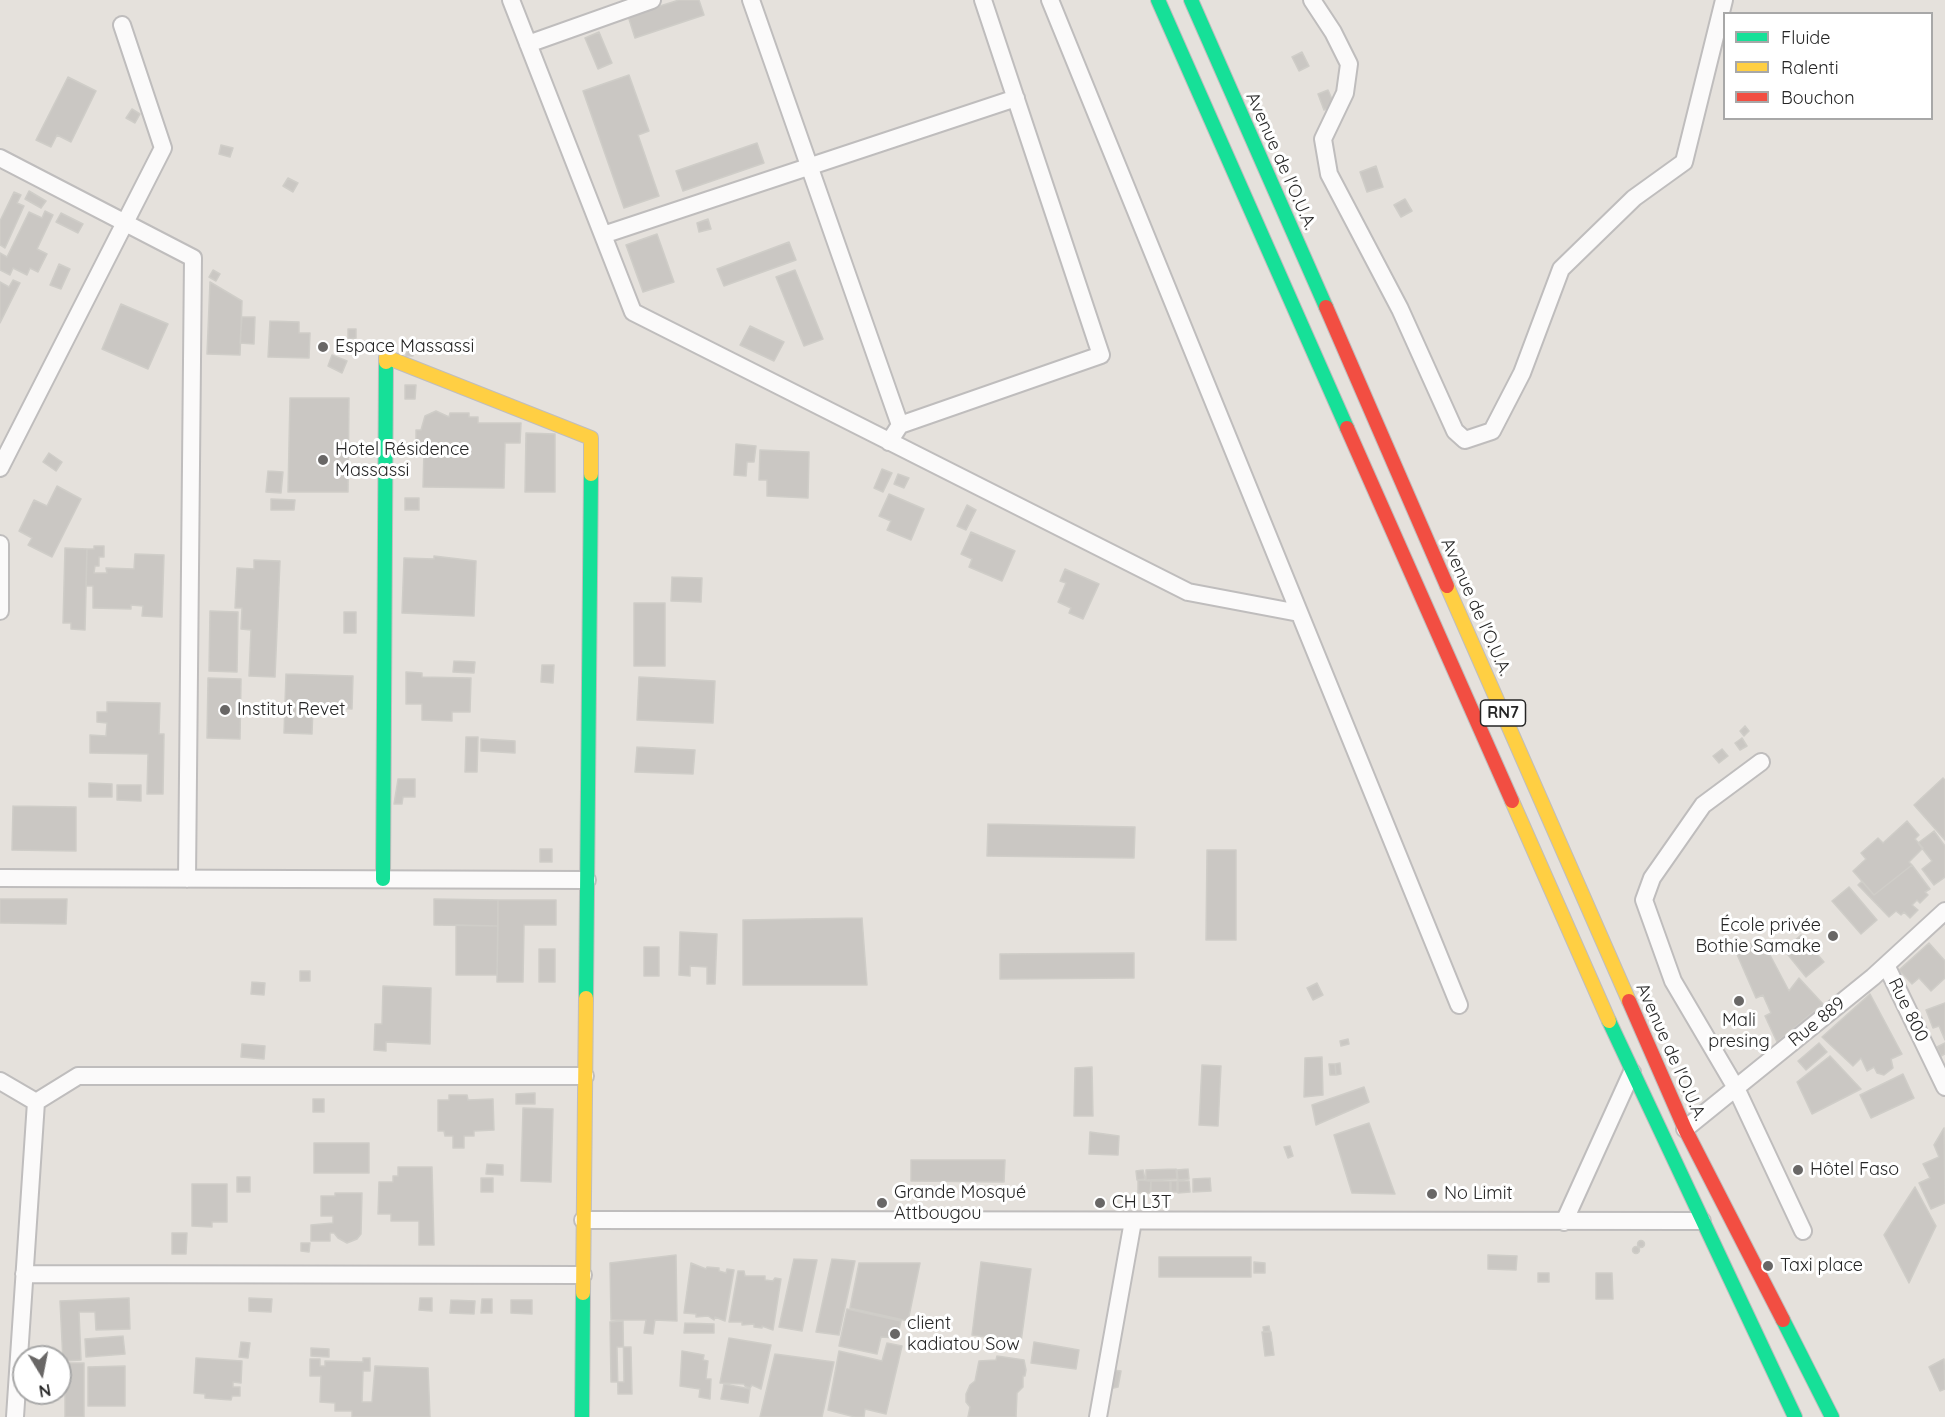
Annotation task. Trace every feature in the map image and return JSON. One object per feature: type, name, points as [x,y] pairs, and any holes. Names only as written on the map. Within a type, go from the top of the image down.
[{"type":"main road","name":"RN7","points":[[1158,0],[1632,1072],[1795,1417]]},
{"type":"main road","name":"Avenue de l'O.U.A.","points":[[1191,0],[1685,1129],[1832,1417]]},
{"type":"main road","points":[[383,879],[386,357],[591,438],[582,1417]]},
{"type":"street","points":[[511,0],[633,312],[1188,592],[1299,613]]},
{"type":"street","points":[[528,44],[652,0]]},
{"type":"street","points":[[751,0],[900,425]]},
{"type":"street","points":[[889,442],[900,425],[1101,355],[983,0]]},
{"type":"street","points":[[1050,0],[1459,1005]]},
{"type":"street","points":[[1312,0],[1333,32],[1349,64],[1345,93],[1323,139],[1329,174],[1400,309],[1455,431],[1466,440],[1492,430],[1522,373],[1561,269],[1634,198],[1684,162],[1724,0]]},
{"type":"street","points":[[0,468],[163,148],[122,25]]},
{"type":"street","points":[[603,235],[1016,98]]},
{"type":"street","points":[[0,158],[194,258],[187,879]]},
{"type":"street","points":[[0,544],[0,611]]},
{"type":"street","points":[[1761,762],[1703,805],[1652,878],[1644,900],[1673,981],[1736,1088],[1803,1231]]},
{"type":"street","points":[[0,878],[587,880]]},
{"type":"street","name":"Rue 889","points":[[1685,1129],[1886,965],[1945,911]]},
{"type":"street","name":"Rue 800","points":[[1886,965],[1945,1088]]},
{"type":"street","points":[[1564,1222],[1632,1072]]},
{"type":"street","points":[[36,1102],[78,1076],[585,1076]]},
{"type":"street","points":[[0,1081],[36,1102]]},
{"type":"street","points":[[15,1417],[36,1102]]},
{"type":"street","points":[[584,1220],[1702,1221]]},
{"type":"street","points":[[1098,1417],[1133,1221]]},
{"type":"street","points":[[24,1274],[583,1275]]},
{"type":"building","points":[[679,0],[699,0],[704,15],[635,38],[628,16]]},
{"type":"building","points":[[599,32],[612,63],[598,69],[585,38]]},
{"type":"building","points":[[1302,52],[1309,66],[1299,71],[1292,57]]},
{"type":"building","points":[[629,75],[649,131],[638,135],[659,196],[624,208],[583,91]]},
{"type":"building","points":[[68,77],[96,91],[71,142],[57,135],[51,147],[36,140]]},
{"type":"building","points":[[1328,90],[1335,106],[1324,110],[1318,94]]},
{"type":"building","points":[[132,109],[140,114],[135,123],[126,118]]},
{"type":"building","points":[[757,143],[764,163],[683,191],[676,171]]},
{"type":"building","points":[[221,145],[233,148],[230,157],[219,154]]},
{"type":"building","points":[[1376,166],[1383,187],[1367,192],[1360,172]]},
{"type":"building","points":[[288,178],[298,183],[293,192],[283,186]]},
{"type":"building","points":[[29,191],[46,201],[41,208],[25,199]]},
{"type":"building","points":[[14,192],[21,195],[17,203],[24,206],[5,248],[0,245],[0,221]]},
{"type":"building","points":[[1405,199],[1412,211],[1401,217],[1394,205]]},
{"type":"building","points":[[45,211],[53,215],[37,249],[47,254],[38,272],[30,268],[27,275],[13,268],[10,275],[0,270],[0,253],[7,257],[29,212],[42,218]]},
{"type":"building","points":[[61,213],[83,224],[78,233],[56,222]]},
{"type":"building","points":[[708,219],[711,229],[699,232],[697,223]]},
{"type":"building","points":[[657,234],[674,282],[643,292],[626,245]]},
{"type":"building","points":[[789,242],[796,260],[724,286],[717,269]]},
{"type":"building","points":[[59,264],[70,269],[61,289],[50,285]]},
{"type":"building","points":[[213,270],[220,274],[216,281],[209,277]]},
{"type":"building","points":[[795,270],[823,339],[804,346],[776,277]]},
{"type":"building","points":[[13,280],[20,283],[0,323],[0,282],[9,287]]},
{"type":"building","points":[[210,282],[242,301],[240,355],[207,354]]},
{"type":"building","points":[[121,304],[168,324],[148,369],[102,349]]},
{"type":"building","points":[[242,317],[255,317],[254,344],[240,343]]},
{"type":"building","points":[[270,321],[299,322],[299,333],[310,333],[309,358],[268,357]]},
{"type":"building","points":[[750,326],[784,342],[774,361],[740,345]]},
{"type":"building","points":[[348,329],[356,329],[356,338],[348,339]]},
{"type":"building","points":[[406,345],[413,345],[413,356],[406,356]]},
{"type":"building","points":[[332,355],[347,361],[342,373],[328,366]]},
{"type":"building","points":[[405,385],[416,385],[415,399],[405,399]]},
{"type":"building","points":[[290,398],[349,398],[348,492],[288,492]]},
{"type":"building","points":[[436,411],[449,417],[450,413],[469,413],[469,417],[478,417],[478,423],[521,423],[520,443],[505,443],[504,488],[423,487],[424,450],[416,450],[416,430],[421,430],[425,416]]},
{"type":"building","points":[[526,433],[555,434],[555,492],[525,492]]},
{"type":"building","points":[[736,444],[756,446],[754,462],[747,462],[746,476],[734,475]]},
{"type":"building","points":[[760,450],[809,452],[808,498],[767,496],[767,480],[759,480]]},
{"type":"building","points":[[49,453],[62,462],[56,471],[43,462]]},
{"type":"building","points":[[882,469],[892,473],[883,492],[874,488]]},
{"type":"building","points":[[268,471],[283,472],[281,493],[266,492]]},
{"type":"building","points":[[898,474],[909,478],[904,488],[894,484]]},
{"type":"building","points":[[57,486],[81,499],[52,557],[28,545],[32,538],[19,531],[34,500],[47,506]]},
{"type":"building","points":[[889,494],[924,509],[911,540],[887,530],[891,521],[879,516]]},
{"type":"building","points":[[405,498],[419,498],[419,510],[405,510]]},
{"type":"building","points":[[271,499],[295,500],[294,510],[271,510]]},
{"type":"building","points":[[967,505],[976,510],[966,530],[957,526]]},
{"type":"building","points":[[971,532],[1015,551],[1002,581],[969,567],[972,559],[961,554]]},
{"type":"building","points":[[94,546],[104,546],[104,557],[99,557],[99,566],[95,566],[94,573],[107,573],[106,568],[134,569],[135,554],[164,555],[162,617],[142,616],[143,606],[131,605],[131,609],[93,608],[93,586],[86,586],[87,549],[94,549]]},
{"type":"building","points":[[65,548],[87,549],[85,630],[71,629],[71,623],[63,623]]},
{"type":"building","points":[[434,556],[476,561],[474,616],[402,613],[404,558],[434,559]]},
{"type":"building","points":[[254,560],[280,561],[275,677],[249,676],[251,630],[241,629],[242,608],[235,608],[237,568],[254,569]]},
{"type":"building","points":[[1065,569],[1099,584],[1083,619],[1069,613],[1071,608],[1058,602],[1066,583],[1060,581]]},
{"type":"building","points":[[672,577],[702,578],[701,602],[671,601]]},
{"type":"building","points":[[634,603],[665,603],[665,666],[634,666]]},
{"type":"building","points":[[210,611],[238,612],[237,672],[209,671]]},
{"type":"building","points":[[344,612],[356,612],[356,633],[344,633]]},
{"type":"building","points":[[454,661],[475,662],[474,673],[453,672]]},
{"type":"building","points":[[542,665],[554,665],[553,683],[541,682]]},
{"type":"building","points":[[406,672],[422,673],[422,677],[471,678],[470,712],[452,712],[452,721],[422,720],[422,704],[406,704]]},
{"type":"building","points":[[286,674],[353,676],[352,709],[313,707],[312,734],[284,733]]},
{"type":"building","points":[[639,677],[715,681],[713,723],[637,720]]},
{"type":"building","points":[[208,678],[241,679],[240,739],[207,738]]},
{"type":"building","points":[[107,702],[160,703],[159,734],[164,734],[163,794],[147,794],[148,754],[90,753],[90,735],[106,736],[107,723],[97,722],[97,712],[107,712]]},
{"type":"building","points":[[1745,726],[1749,731],[1744,736],[1740,731]]},
{"type":"building","points":[[466,737],[478,737],[477,772],[465,772]]},
{"type":"building","points":[[1742,738],[1747,746],[1740,750],[1735,743]]},
{"type":"building","points":[[481,739],[515,741],[515,753],[481,751]]},
{"type":"building","points":[[637,747],[695,750],[693,774],[635,772]]},
{"type":"building","points":[[1722,749],[1728,756],[1719,763],[1713,756]]},
{"type":"building","points":[[1943,778],[1945,780],[1945,840],[1914,805]]},
{"type":"building","points":[[398,779],[415,779],[415,797],[403,797],[402,804],[394,804]]},
{"type":"building","points":[[89,783],[112,784],[112,797],[89,797]]},
{"type":"building","points":[[117,785],[141,785],[141,801],[117,800]]},
{"type":"building","points":[[13,806],[76,807],[76,851],[12,850]]},
{"type":"building","points":[[1907,821],[1919,835],[1915,839],[1923,848],[1909,862],[1912,865],[1874,895],[1853,871],[1866,859],[1861,853],[1878,838],[1883,843]]},
{"type":"building","points":[[988,824],[1135,827],[1134,858],[987,856]]},
{"type":"building","points":[[1934,831],[1945,846],[1945,877],[1934,885],[1922,869],[1932,861],[1918,843]]},
{"type":"building","points":[[540,849],[552,849],[552,862],[540,862]]},
{"type":"building","points":[[1207,850],[1236,850],[1236,940],[1206,940]]},
{"type":"building","points":[[1912,865],[1930,889],[1925,892],[1928,895],[1920,903],[1917,900],[1912,905],[1918,910],[1910,918],[1904,912],[1901,915],[1896,911],[1889,917],[1858,885],[1862,881],[1874,895]]},
{"type":"building","points":[[1849,887],[1877,920],[1861,934],[1832,901]]},
{"type":"building","points":[[0,899],[67,899],[66,924],[0,923]]},
{"type":"building","points":[[434,899],[498,900],[498,926],[434,925]]},
{"type":"building","points":[[498,900],[556,900],[556,925],[524,925],[523,982],[497,982]]},
{"type":"building","points":[[862,918],[867,985],[743,985],[743,920]]},
{"type":"building","points":[[456,925],[498,926],[497,975],[456,975]]},
{"type":"building","points":[[680,932],[717,934],[715,984],[707,984],[707,967],[690,966],[690,976],[679,975]]},
{"type":"building","points":[[1801,935],[1824,962],[1806,977],[1784,950]]},
{"type":"building","points":[[1761,938],[1789,991],[1799,978],[1823,1004],[1777,1042],[1765,1016],[1771,1013],[1763,995],[1756,998],[1736,952]]},
{"type":"building","points":[[1929,943],[1945,961],[1945,978],[1931,991],[1919,978],[1912,984],[1899,970]]},
{"type":"building","points":[[644,947],[659,947],[659,976],[644,976]]},
{"type":"building","points":[[539,949],[555,949],[555,982],[539,982]]},
{"type":"building","points":[[1134,953],[1134,978],[1000,979],[1000,954]]},
{"type":"building","points":[[300,971],[310,971],[310,981],[300,981]]},
{"type":"building","points":[[252,982],[265,983],[264,995],[251,994]]},
{"type":"building","points":[[1317,983],[1323,995],[1313,1000],[1307,988]]},
{"type":"building","points":[[383,986],[431,988],[430,1044],[386,1042],[386,1051],[374,1050],[375,1024],[382,1024]]},
{"type":"building","points":[[1870,994],[1902,1054],[1891,1059],[1893,1068],[1884,1075],[1877,1073],[1874,1067],[1867,1071],[1861,1058],[1853,1066],[1822,1037]]},
{"type":"building","points":[[1945,1003],[1945,1040],[1939,1026],[1933,1028],[1926,1010]]},
{"type":"building","points":[[1348,1039],[1349,1044],[1341,1046],[1340,1041]]},
{"type":"building","points":[[1819,1043],[1827,1052],[1806,1070],[1798,1061]]},
{"type":"building","points":[[1945,1043],[1945,1054],[1941,1056],[1937,1047]]},
{"type":"building","points":[[242,1044],[265,1046],[264,1059],[241,1057]]},
{"type":"building","points":[[1830,1056],[1861,1089],[1812,1114],[1797,1082]]},
{"type":"building","points":[[1322,1057],[1323,1095],[1304,1097],[1305,1058]]},
{"type":"building","points":[[1340,1063],[1341,1074],[1336,1075],[1335,1064]]},
{"type":"building","points":[[1329,1064],[1335,1064],[1336,1075],[1330,1075]]},
{"type":"building","points":[[1202,1065],[1221,1066],[1218,1126],[1199,1125]]},
{"type":"building","points":[[1092,1067],[1093,1116],[1074,1116],[1075,1068]]},
{"type":"building","points":[[1903,1074],[1914,1098],[1871,1118],[1860,1095]]},
{"type":"building","points":[[1364,1087],[1369,1102],[1316,1125],[1312,1105]]},
{"type":"building","points":[[535,1093],[535,1104],[516,1104],[516,1094]]},
{"type":"building","points":[[449,1095],[467,1095],[468,1100],[493,1099],[494,1130],[474,1131],[474,1136],[464,1136],[464,1148],[453,1148],[453,1136],[445,1136],[444,1131],[438,1131],[438,1100],[449,1100]]},
{"type":"building","points":[[313,1099],[324,1099],[324,1112],[313,1112]]},
{"type":"building","points":[[523,1108],[553,1109],[551,1182],[521,1181]]},
{"type":"building","points":[[1369,1123],[1395,1194],[1352,1193],[1334,1135]]},
{"type":"building","points":[[1944,1128],[1945,1203],[1931,1209],[1919,1183],[1930,1178],[1923,1164],[1939,1157],[1934,1145]]},
{"type":"building","points":[[1090,1132],[1119,1136],[1118,1155],[1089,1154]]},
{"type":"building","points":[[314,1143],[369,1143],[369,1173],[314,1173]]},
{"type":"building","points":[[1290,1146],[1293,1156],[1288,1158],[1284,1147]]},
{"type":"building","points":[[911,1160],[1005,1160],[1004,1182],[911,1181]]},
{"type":"building","points":[[487,1164],[503,1165],[503,1175],[486,1174]]},
{"type":"building","points":[[398,1167],[432,1167],[434,1245],[419,1245],[419,1221],[391,1221],[391,1214],[378,1214],[379,1182],[393,1182],[393,1176],[398,1176]]},
{"type":"building","points":[[1176,1169],[1177,1179],[1146,1180],[1146,1170]]},
{"type":"building","points":[[1188,1169],[1189,1179],[1178,1180],[1177,1170]]},
{"type":"building","points":[[1143,1170],[1145,1179],[1137,1180],[1136,1171]]},
{"type":"building","points":[[237,1177],[250,1177],[250,1192],[237,1192]]},
{"type":"building","points":[[481,1178],[493,1178],[493,1192],[481,1192]]},
{"type":"building","points":[[1210,1178],[1211,1191],[1193,1192],[1193,1179]]},
{"type":"building","points":[[1138,1180],[1151,1181],[1150,1193],[1138,1193]]},
{"type":"building","points":[[1151,1181],[1170,1181],[1170,1192],[1151,1192]]},
{"type":"building","points":[[1171,1181],[1177,1181],[1177,1192],[1171,1192]]},
{"type":"building","points":[[1178,1181],[1189,1181],[1190,1192],[1178,1193]]},
{"type":"building","points":[[192,1184],[227,1184],[227,1222],[212,1222],[212,1227],[192,1226]]},
{"type":"building","points":[[1915,1187],[1936,1226],[1909,1283],[1884,1235]]},
{"type":"building","points":[[335,1193],[362,1193],[361,1234],[357,1239],[347,1243],[334,1233],[330,1233],[330,1241],[311,1241],[311,1225],[333,1223],[333,1216],[321,1216],[321,1196],[335,1196]]},
{"type":"building","points":[[172,1233],[187,1233],[186,1254],[172,1254]]},
{"type":"building","points":[[1641,1240],[1645,1244],[1641,1248],[1637,1244]]},
{"type":"building","points":[[301,1243],[310,1243],[309,1252],[301,1251]]},
{"type":"building","points":[[1636,1247],[1639,1250],[1636,1253],[1633,1250]]},
{"type":"building","points":[[676,1255],[677,1321],[655,1320],[653,1334],[644,1333],[646,1320],[611,1320],[610,1263]]},
{"type":"building","points":[[1488,1255],[1517,1256],[1516,1270],[1488,1269]]},
{"type":"building","points":[[1159,1257],[1251,1257],[1251,1277],[1159,1277]]},
{"type":"building","points":[[794,1259],[817,1260],[802,1331],[779,1327]]},
{"type":"building","points":[[832,1259],[855,1261],[839,1335],[816,1332]]},
{"type":"building","points":[[981,1262],[1031,1269],[1021,1342],[972,1335]]},
{"type":"building","points":[[1254,1262],[1265,1263],[1265,1273],[1254,1273]]},
{"type":"building","points":[[691,1263],[706,1269],[707,1267],[719,1268],[719,1271],[726,1273],[727,1269],[734,1270],[725,1321],[715,1317],[714,1320],[708,1316],[696,1317],[696,1314],[684,1313]]},
{"type":"building","points":[[859,1263],[920,1263],[908,1321],[850,1308]]},
{"type":"building","points":[[738,1271],[744,1271],[745,1276],[765,1276],[765,1280],[781,1279],[773,1330],[762,1326],[762,1328],[754,1327],[754,1324],[742,1325],[742,1322],[729,1322]]},
{"type":"building","points":[[1538,1273],[1549,1273],[1549,1282],[1538,1282]]},
{"type":"building","points":[[1596,1273],[1612,1273],[1613,1299],[1596,1299]]},
{"type":"building","points":[[129,1298],[130,1329],[96,1330],[95,1312],[79,1312],[81,1360],[72,1360],[72,1345],[62,1345],[60,1301]]},
{"type":"building","points":[[249,1298],[272,1299],[271,1312],[249,1311]]},
{"type":"building","points":[[420,1298],[432,1298],[432,1311],[419,1310]]},
{"type":"building","points":[[482,1299],[492,1299],[492,1313],[481,1313]]},
{"type":"building","points":[[451,1300],[475,1301],[474,1314],[450,1313]]},
{"type":"building","points":[[511,1300],[532,1300],[532,1314],[511,1313]]},
{"type":"building","points":[[847,1309],[901,1321],[897,1338],[881,1337],[877,1354],[839,1346]]},
{"type":"building","points":[[623,1321],[624,1382],[611,1382],[610,1322]]},
{"type":"building","points":[[685,1323],[714,1324],[714,1333],[684,1333]]},
{"type":"building","points":[[1269,1326],[1270,1331],[1264,1332],[1263,1327]]},
{"type":"building","points":[[1262,1332],[1271,1332],[1274,1355],[1265,1356]]},
{"type":"building","points":[[123,1336],[125,1354],[86,1357],[85,1339]]},
{"type":"building","points":[[729,1338],[771,1345],[761,1389],[752,1385],[750,1388],[744,1384],[720,1383]]},
{"type":"building","points":[[241,1342],[250,1343],[248,1358],[239,1357]]},
{"type":"building","points":[[1034,1342],[1079,1350],[1076,1369],[1031,1363]]},
{"type":"building","points":[[887,1343],[902,1346],[886,1414],[865,1409],[864,1417],[855,1417],[828,1410],[839,1351],[882,1361]]},
{"type":"building","points":[[617,1347],[631,1347],[632,1394],[618,1394]]},
{"type":"building","points":[[311,1348],[329,1349],[329,1357],[311,1356]]},
{"type":"building","points":[[682,1351],[704,1355],[703,1360],[708,1361],[706,1379],[711,1379],[710,1399],[699,1397],[700,1389],[680,1386]]},
{"type":"building","points":[[775,1354],[834,1362],[822,1417],[760,1417]]},
{"type":"building","points":[[997,1356],[1024,1360],[1026,1370],[1023,1376],[1023,1387],[1017,1393],[1016,1417],[968,1417],[970,1407],[966,1402],[966,1394],[970,1385],[975,1381],[979,1361],[996,1360]]},
{"type":"building","points":[[196,1358],[242,1361],[241,1383],[233,1382],[233,1387],[240,1387],[240,1396],[232,1396],[231,1400],[205,1398],[205,1394],[194,1393]]},
{"type":"building","points":[[363,1358],[370,1358],[370,1371],[363,1371],[362,1402],[372,1402],[375,1366],[428,1368],[430,1417],[352,1417],[352,1411],[335,1411],[335,1403],[320,1402],[321,1376],[310,1376],[310,1359],[320,1359],[320,1366],[325,1366],[325,1361],[363,1362]]},
{"type":"building","points":[[1944,1359],[1945,1389],[1940,1391],[1929,1367]]},
{"type":"building","points":[[72,1363],[84,1363],[84,1417],[65,1417],[65,1405],[72,1405]]},
{"type":"building","points":[[125,1366],[125,1406],[88,1406],[88,1367]]},
{"type":"building","points":[[1113,1370],[1121,1371],[1118,1387],[1109,1389]]},
{"type":"building","points":[[724,1384],[750,1389],[748,1403],[721,1399]]},
{"type":"traffic: fast","points":[[1158,0],[1347,428]]},
{"type":"traffic: fast","points":[[1191,0],[1326,307]]},
{"type":"traffic: fast","points":[[383,879],[386,362]]},
{"type":"traffic: fast","points":[[586,998],[591,474]]},
{"type":"traffic: fast","points":[[1609,1021],[1795,1417]]},
{"type":"traffic: fast","points":[[582,1417],[583,1293]]},
{"type":"traffic: fast","points":[[1783,1320],[1832,1417]]},
{"type":"traffic: slow","points":[[386,362],[386,357],[591,438],[591,474]]},
{"type":"traffic: slow","points":[[1447,586],[1629,1001]]},
{"type":"traffic: slow","points":[[1512,801],[1609,1021]]},
{"type":"traffic: slow","points":[[583,1293],[586,998]]},
{"type":"traffic: jam","points":[[1326,307],[1447,586]]},
{"type":"traffic: jam","points":[[1347,428],[1512,801]]},
{"type":"traffic: jam","points":[[1629,1001],[1685,1129],[1783,1320]]},
{"type":"place","name":"Espace Massassi","points":[[323,347]]},
{"type":"place","name":"Hotel Résidence Massassi","points":[[323,460]]},
{"type":"place","name":"Institut Revet","points":[[225,710]]},
{"type":"place","name":"École privée Bothie Samake","points":[[1833,936]]},
{"type":"place","name":"Mali presing","points":[[1739,1001]]},
{"type":"place","name":"Hôtel Faso","points":[[1798,1170]]},
{"type":"place","name":"No Limit","points":[[1432,1194]]},
{"type":"place","name":"Grande Mosqué Attbougou","points":[[882,1203]]},
{"type":"place","name":"CH L3T","points":[[1100,1203]]},
{"type":"place","name":"Taxi place","points":[[1768,1266]]},
{"type":"place","name":"client kadiatou Sow","points":[[895,1334]]}]
